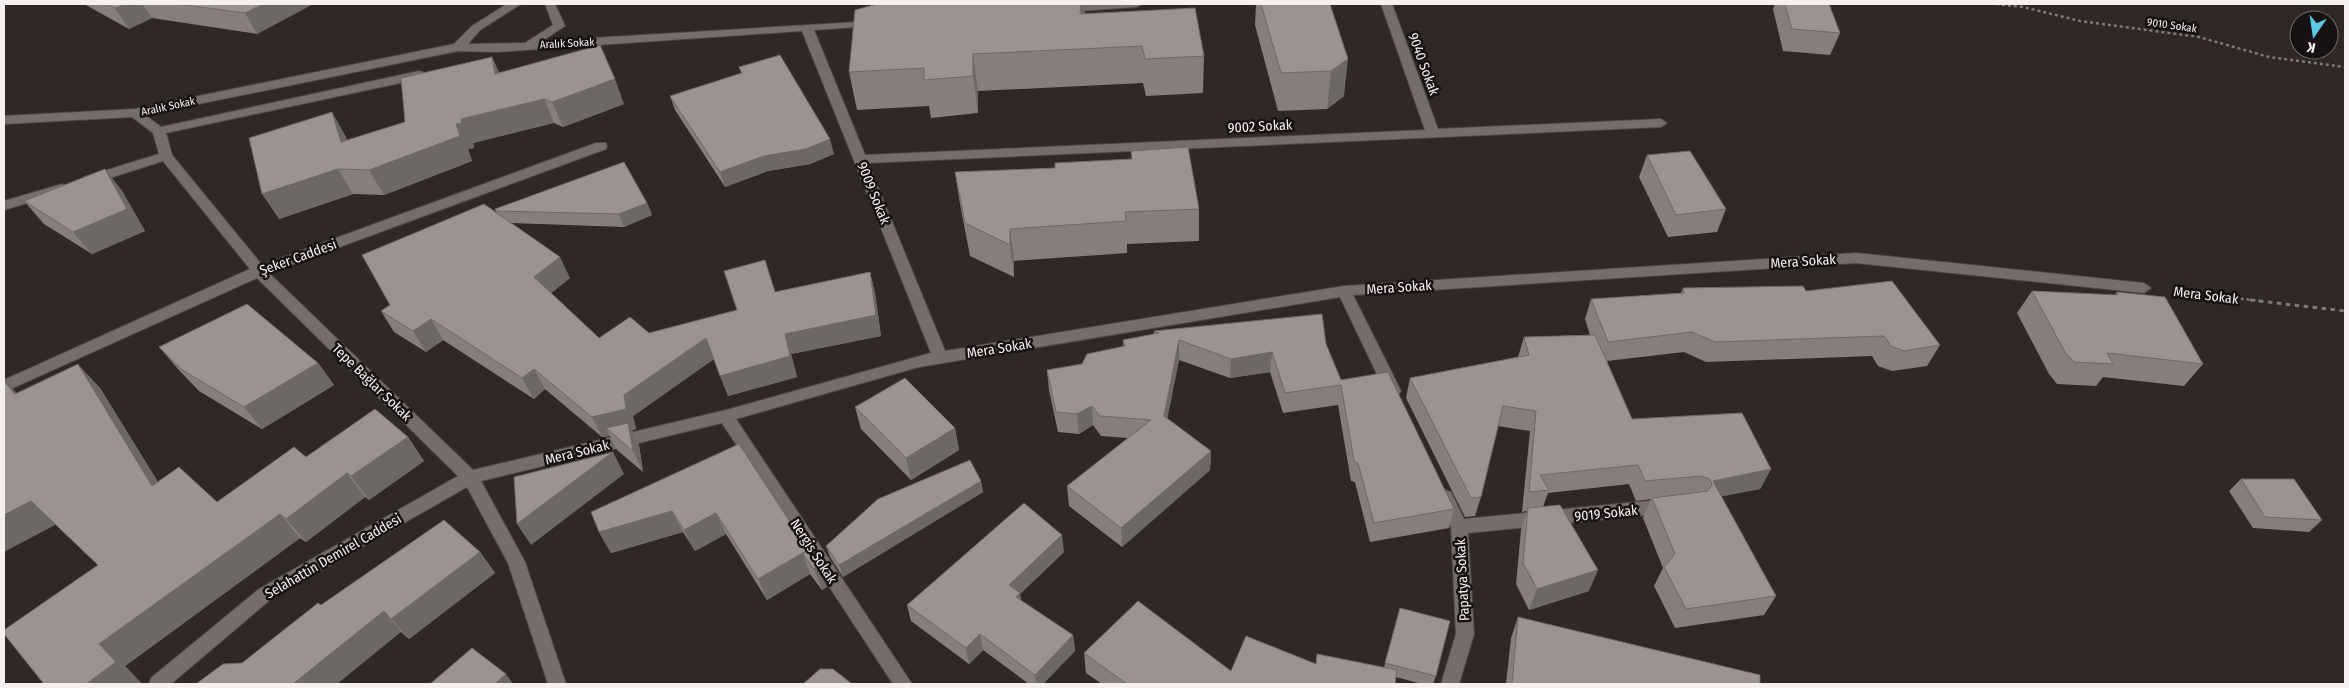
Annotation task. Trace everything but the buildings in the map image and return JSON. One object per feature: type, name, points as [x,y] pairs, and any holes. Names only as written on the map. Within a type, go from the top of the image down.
[{"type":"street","points":[[458,47],[476,28],[515,4]]},
{"type":"street","points":[[478,62],[529,45],[559,26],[550,4]]},
{"type":"street","points":[[1056,10],[1136,4]]},
{"type":"street","name":"9040 Sokak","points":[[1386,4],[1433,134]]},
{"type":"street","name":"Aralık Sokak","points":[[4,120],[135,112],[458,47],[497,48],[887,22]]},
{"type":"street","name":"9009 Sokak","points":[[807,28],[940,357]]},
{"type":"street","points":[[135,112],[159,131],[431,73]]},
{"type":"street","name":"9002 Sokak","points":[[860,159],[1661,122]]},
{"type":"street","name":"Tepe Bağlar Sokak","points":[[159,131],[166,156],[259,271],[470,477],[516,562],[557,684]]},
{"type":"street","name":"Şeker Caddesi","points":[[4,386],[259,271],[601,146]]},
{"type":"street","points":[[4,206],[166,156]]},
{"type":"street","name":"Mera Sokak","points":[[470,477],[726,416],[919,361],[1344,291],[1856,258],[2144,288]]},
{"type":"street","points":[[1344,291],[1400,405]]},
{"type":"street","name":"Nergis Sokak","points":[[726,416],[903,684]]},
{"type":"street","name":"Selahattin Demirel Caddesi","points":[[158,684],[265,594],[470,477]]},
{"type":"street","name":"Papatya Sokak","points":[[1438,483],[1460,527],[1465,634],[1450,684]]},
{"type":"street","name":"9019 Sokak","points":[[1460,527],[1683,505]]},
{"type":"path","name":"9010 Sokak","points":[[1996,4],[2023,7],[2080,21],[2199,37],[2269,57],[2345,67]]},
{"type":"path","name":"Mera Sokak","points":[[2144,288],[2345,311]]}]
